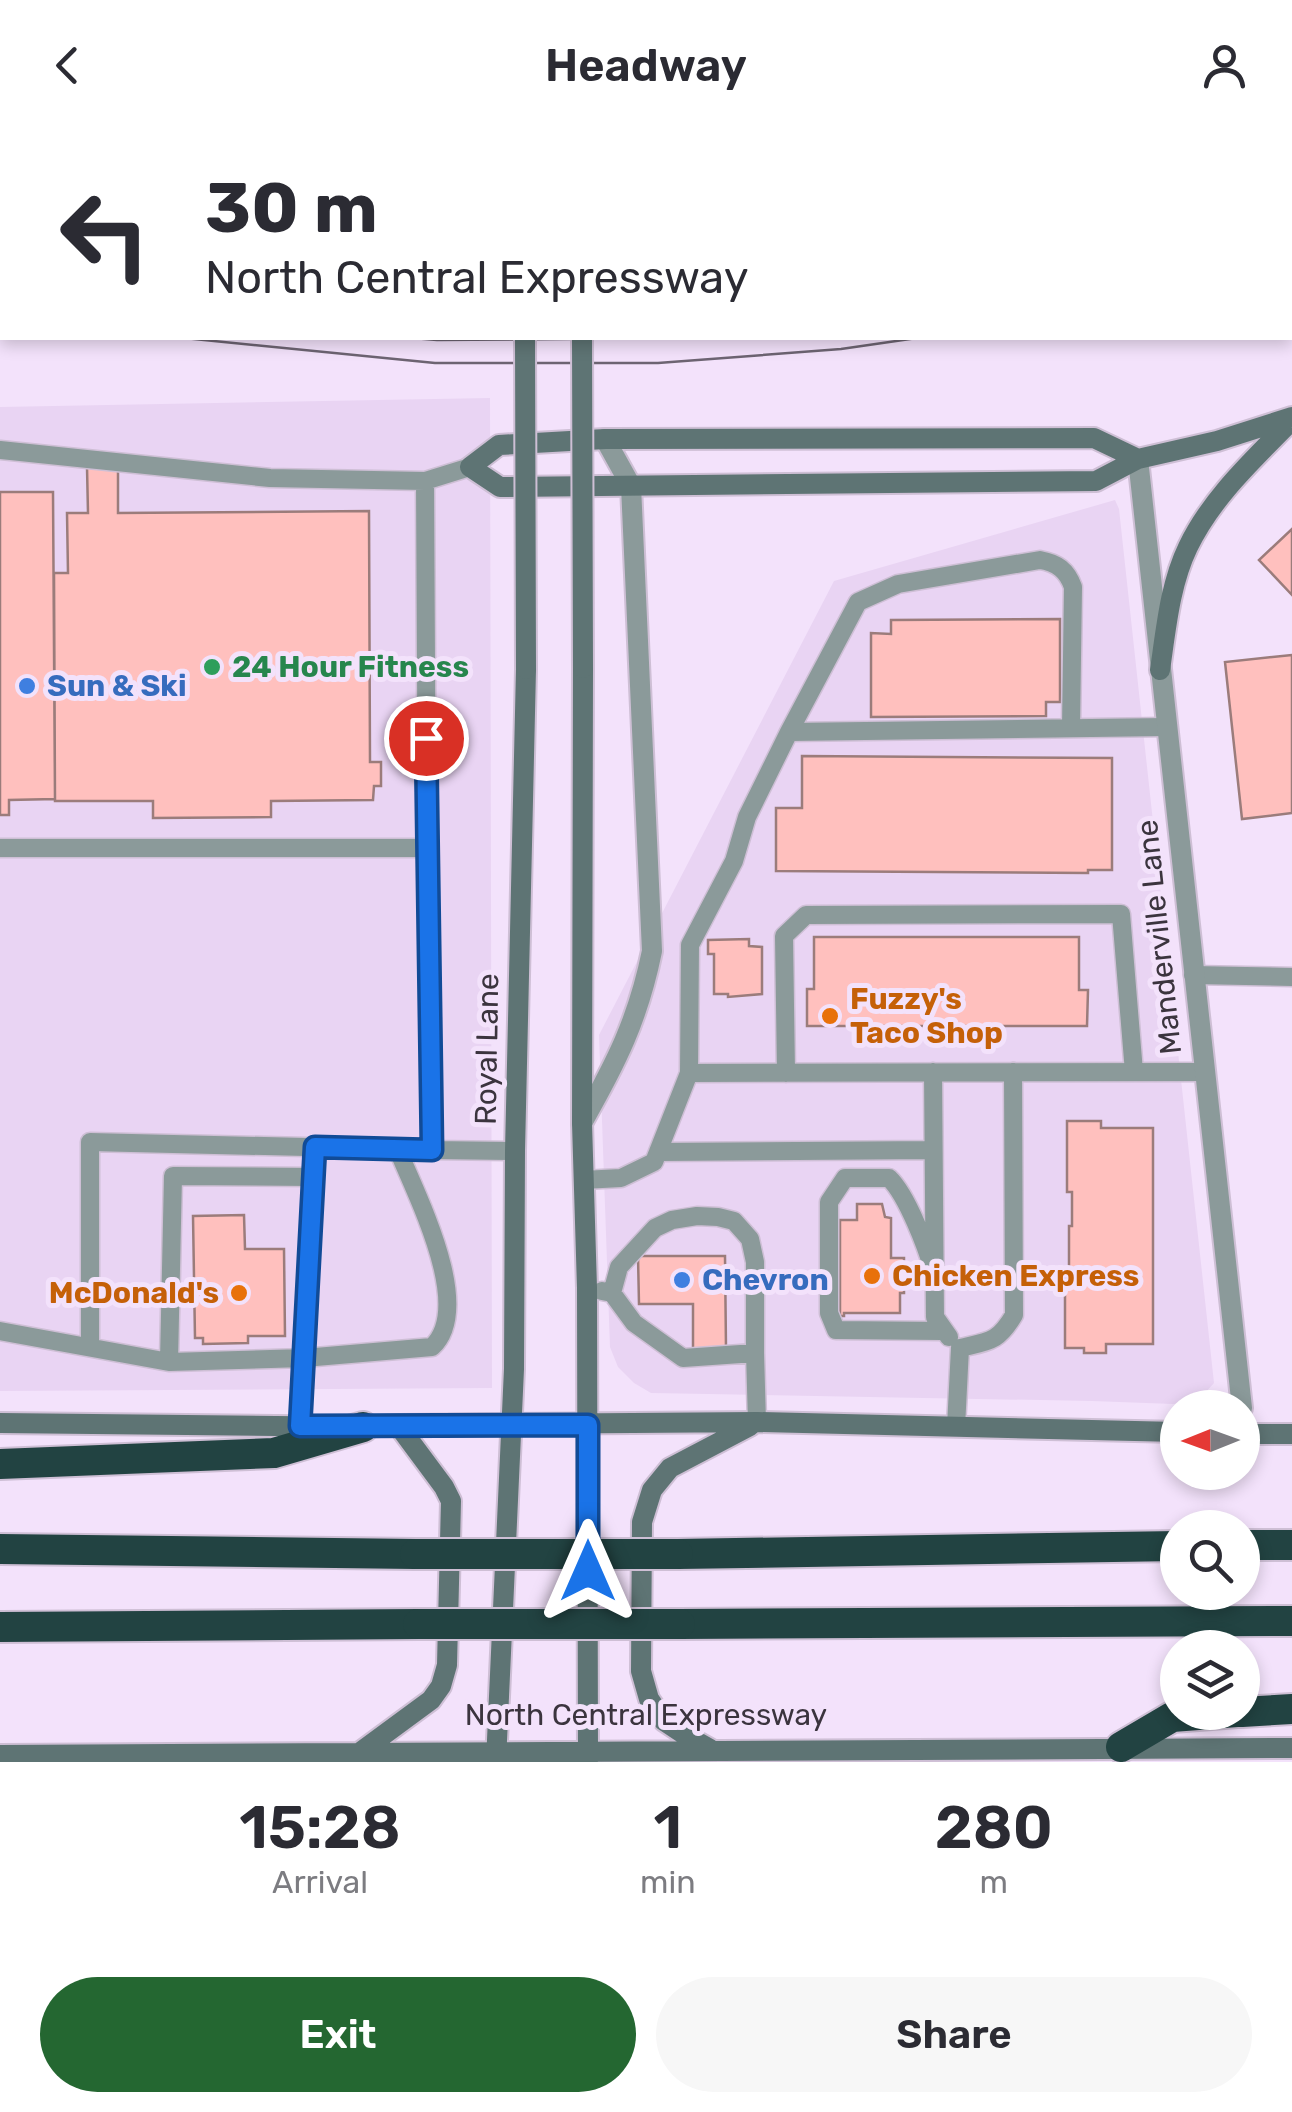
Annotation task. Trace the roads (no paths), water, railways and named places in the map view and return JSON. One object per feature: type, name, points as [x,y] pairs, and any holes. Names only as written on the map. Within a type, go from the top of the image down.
[{"type":"highway","points":[[0,1464],[274,1453],[363,1427]]},
{"type":"highway","points":[[1260,1545],[1292,1544]]},
{"type":"highway","points":[[0,1550],[678,1554],[1160,1546]]},
{"type":"highway","points":[[0,1627],[1292,1621]]},
{"type":"highway","points":[[1260,1711],[1292,1709]]},
{"type":"highway","points":[[1120,1748],[1160,1723]]},
{"type":"main road","name":"Royal Lane","points":[[496,1757],[514,1369],[526,669],[525,340]]},
{"type":"main road","points":[[582,340],[582,1123],[587,1288],[588,1756]]},
{"type":"main road","points":[[1138,459],[1094,438],[606,440],[499,445],[470,467],[500,487],[1096,481],[1138,459],[1292,418]]},
{"type":"main road","points":[[1160,670],[1170,606],[1187,550],[1218,498],[1292,418]]},
{"type":"main road","points":[[712,1750],[664,1720],[649,1698],[641,1671],[642,1522],[652,1490],[670,1468],[756,1422]]},
{"type":"main road","points":[[0,1423],[363,1427],[756,1422],[1160,1432]]},
{"type":"main road","points":[[359,1753],[432,1700],[447,1665],[451,1500],[398,1424]]},
{"type":"main road","points":[[1260,1434],[1292,1434]]},
{"type":"main road","name":"North Central Expressway","points":[[0,1755],[110,1758],[359,1753],[496,1757],[712,1750],[1292,1748]]},
{"type":"street","points":[[582,1123],[630,1030],[652,952],[630,486],[606,440]]},
{"type":"street","name":"Manderville Lane","points":[[1138,459],[1240,1390]]},
{"type":"lane","points":[[0,450],[270,478],[425,481],[470,467]]},
{"type":"lane","points":[[425,481],[432,1150]]},
{"type":"lane","points":[[583,1180],[621,1178],[654,1162],[689,1073],[690,944],[734,861],[746,817],[858,602],[898,584],[1040,560],[1052,562],[1070,577],[1073,587],[1071,728]]},
{"type":"lane","points":[[790,732],[1166,726]]},
{"type":"lane","points":[[0,848],[427,848]]},
{"type":"lane","points":[[786,1073],[784,936],[806,916],[1101,914],[1121,914],[1134,1072]]},
{"type":"lane","points":[[1193,975],[1292,976]]},
{"type":"lane","points":[[933,1072],[935,1317],[942,1331],[960,1348],[956,1427]]},
{"type":"lane","points":[[960,1348],[990,1342],[1004,1331],[1014,1315],[1013,1072]]},
{"type":"lane","points":[[689,1073],[1204,1072]]},
{"type":"lane","points":[[90,1347],[90,1142],[515,1151]]},
{"type":"lane","points":[[300,1426],[315,1147]]},
{"type":"lane","points":[[0,1331],[169,1362],[304,1358],[432,1347],[441,1339],[446,1326],[444,1270],[398,1150]]},
{"type":"lane","points":[[658,1152],[933,1150]]},
{"type":"lane","points":[[169,1362],[173,1176],[313,1177]]},
{"type":"lane","points":[[934,1272],[899,1188],[889,1178],[845,1178],[829,1202],[829,1313],[836,1330],[942,1331]]},
{"type":"lane","points":[[612,1292],[619,1266],[655,1228],[672,1220],[698,1216],[734,1221],[750,1239],[755,1262],[756,1422]]},
{"type":"lane","points":[[587,1288],[612,1292],[634,1322],[683,1358],[755,1353]]},
{"type":"tram line","points":[[204,340],[435,363],[658,363],[841,349],[903,340]]},
{"type":"place","name":"24 Hour Fitness","points":[[212,667]]},
{"type":"place","name":"Sun & Ski","points":[[27,686]]},
{"type":"place","name":"Fuzzy's Taco Shop","points":[[830,1016]]},
{"type":"place","name":"Chicken Express","points":[[872,1276]]},
{"type":"place","name":"Chevron","points":[[682,1280]]},
{"type":"place","name":"McDonald's","points":[[239,1293]]}]
